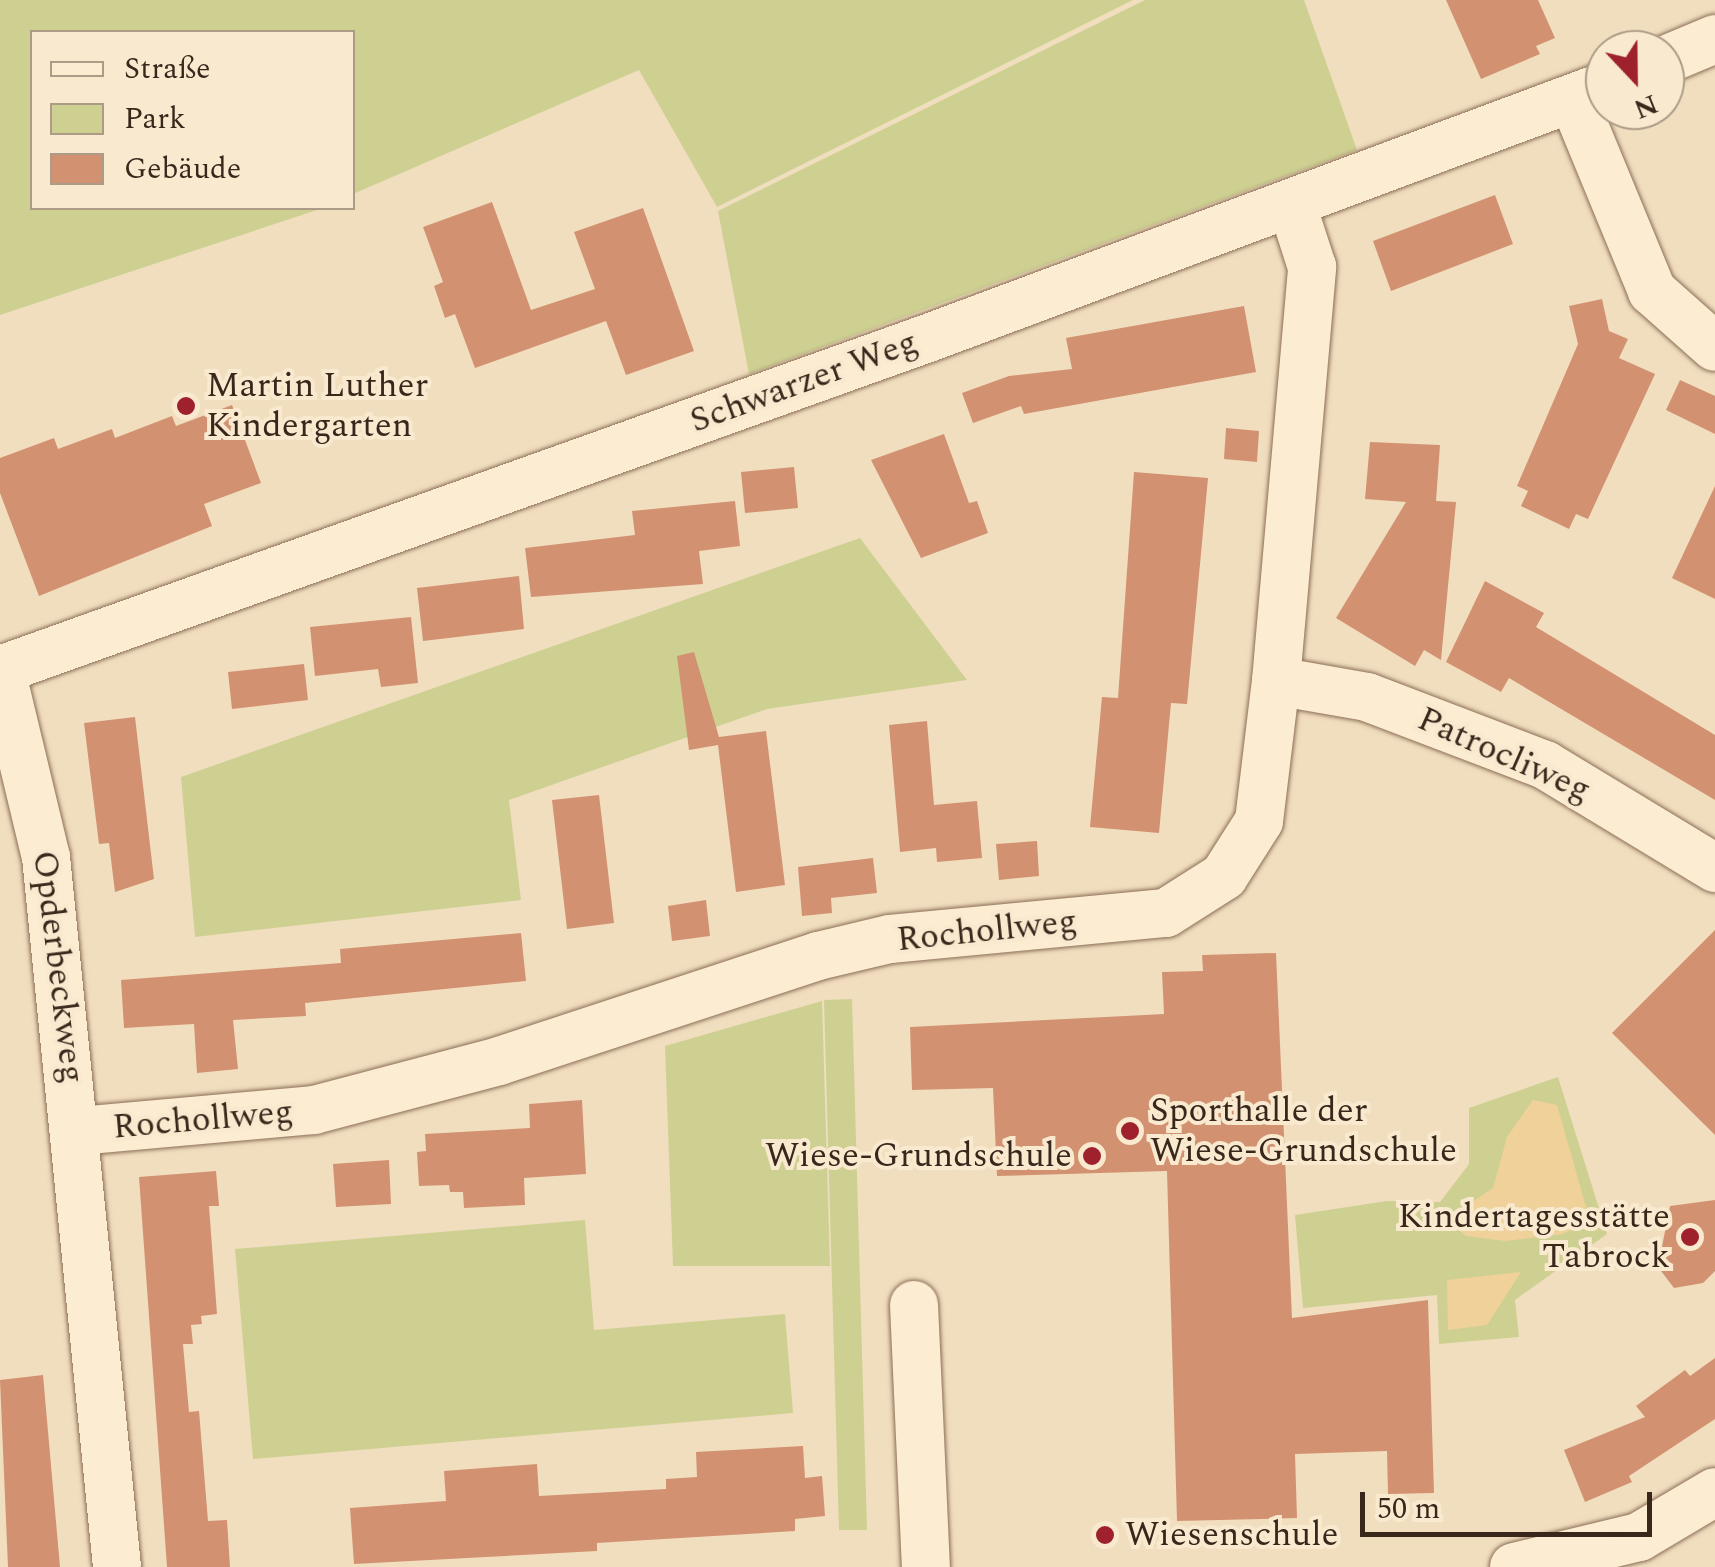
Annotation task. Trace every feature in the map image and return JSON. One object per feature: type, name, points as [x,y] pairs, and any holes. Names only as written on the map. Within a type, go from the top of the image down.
[{"type":"street","points":[[1685,52],[1715,39]]},
{"type":"street","name":"Schwarzer Weg","points":[[0,670],[1292,205],[1585,94]]},
{"type":"street","points":[[1601,130],[1652,290],[1715,348]]},
{"type":"street","name":"Rochollweg","points":[[78,1132],[314,1110],[499,1061],[818,956],[890,939],[1166,913],[1224,876],[1259,820],[1276,681],[1312,267],[1292,205]]},
{"type":"street","name":"Opderbeckweg","points":[[0,670],[46,857],[78,1132],[117,1567]]},
{"type":"street","name":"Patrocliweg","points":[[1276,681],[1367,697],[1545,766],[1715,868]]},
{"type":"street","points":[[914,1305],[926,1567]]},
{"type":"street","points":[[1514,1567],[1639,1537],[1715,1492]]},
{"type":"green space","points":[[0,0],[1133,0],[717,207],[639,70],[355,193],[355,30],[30,30],[30,210],[317,210],[0,315]]},
{"type":"green space","points":[[1145,0],[1304,0],[1357,150],[749,374],[718,211]]},
{"type":"green space","points":[[860,538],[967,680],[767,709],[509,800],[521,900],[195,937],[181,777]]},
{"type":"green space","points":[[852,999],[867,1530],[839,1530],[824,1000]]},
{"type":"green space","points":[[822,1001],[830,1266],[673,1266],[665,1046]]},
{"type":"green space","points":[[1558,1077],[1607,1234],[1515,1300],[1519,1337],[1439,1344],[1437,1295],[1303,1308],[1295,1215],[1387,1201],[1440,1202],[1469,1164],[1469,1108]]},
{"type":"green space","points":[[585,1220],[594,1330],[785,1314],[793,1413],[253,1459],[235,1249]]},
{"type":"sand","points":[[1533,1100],[1557,1105],[1590,1221],[1563,1234],[1505,1241],[1466,1236],[1454,1226],[1460,1210],[1493,1188],[1507,1137]]},
{"type":"sand","points":[[1521,1272],[1487,1325],[1448,1330],[1447,1280]]},
{"type":"building","points":[[1446,0],[1538,0],[1555,38],[1536,46],[1540,54],[1481,79]]},
{"type":"building","points":[[1495,195],[1513,244],[1391,291],[1373,241]]},
{"type":"building","points":[[492,202],[531,310],[595,289],[574,232],[643,208],[694,351],[626,375],[606,321],[475,368],[455,314],[445,318],[434,286],[443,282],[423,227]]},
{"type":"building","points":[[1602,299],[1609,331],[1628,339],[1619,358],[1655,374],[1588,519],[1576,514],[1569,529],[1521,506],[1528,491],[1517,486],[1578,344],[1569,306]]},
{"type":"building","points":[[1244,306],[1256,372],[1024,414],[1021,406],[973,423],[962,393],[1009,376],[1072,369],[1066,338]]},
{"type":"building","points":[[1680,380],[1715,396],[1715,434],[1666,410]]},
{"type":"building","points":[[232,405],[261,483],[204,504],[212,526],[39,596],[0,493],[0,458],[54,438],[58,449],[112,429],[115,438],[172,416],[176,426]]},
{"type":"building","points":[[1226,428],[1259,431],[1257,462],[1224,459]]},
{"type":"building","points":[[944,434],[969,503],[977,501],[988,533],[921,558],[871,460]]},
{"type":"building","points":[[1370,442],[1440,445],[1436,501],[1456,502],[1441,660],[1424,650],[1415,666],[1336,618],[1406,502],[1365,499]]},
{"type":"building","points":[[794,467],[798,508],[745,513],[741,472]]},
{"type":"building","points":[[1134,472],[1208,478],[1187,704],[1171,703],[1159,833],[1090,827],[1102,697],[1118,698]]},
{"type":"building","points":[[1715,486],[1715,599],[1672,578]]},
{"type":"building","points":[[735,501],[740,546],[699,551],[703,584],[531,597],[525,548],[635,535],[632,511]]},
{"type":"building","points":[[519,576],[524,629],[423,641],[417,588]]},
{"type":"building","points":[[1485,581],[1544,613],[1536,627],[1715,735],[1715,800],[1509,678],[1501,692],[1446,662]]},
{"type":"building","points":[[411,617],[418,683],[381,687],[378,669],[315,676],[310,627]]},
{"type":"building","points":[[694,652],[719,737],[766,731],[785,885],[736,892],[718,745],[689,750],[677,656]]},
{"type":"building","points":[[304,664],[308,700],[232,709],[228,672]]},
{"type":"building","points":[[135,717],[154,879],[115,892],[109,843],[99,844],[84,723]]},
{"type":"building","points":[[927,721],[934,805],[977,801],[982,858],[937,862],[936,848],[900,852],[889,725]]},
{"type":"building","points":[[599,795],[614,923],[567,929],[552,800]]},
{"type":"building","points":[[1037,841],[1039,876],[999,880],[996,844]]},
{"type":"building","points":[[873,858],[877,893],[831,898],[832,913],[802,916],[798,867]]},
{"type":"building","points":[[706,900],[710,936],[672,941],[668,906]]},
{"type":"building","points":[[1715,930],[1715,1135],[1612,1033]]},
{"type":"building","points":[[521,933],[526,981],[305,1003],[306,1016],[233,1020],[238,1069],[197,1073],[194,1024],[124,1028],[121,980],[341,963],[340,949]]},
{"type":"building","points":[[1276,953],[1292,1318],[1428,1300],[1434,1493],[1388,1494],[1387,1451],[1295,1454],[1297,1518],[1177,1521],[1167,1171],[997,1176],[993,1088],[912,1090],[910,1027],[1164,1014],[1162,972],[1203,971],[1202,955]]},
{"type":"building","points":[[582,1100],[586,1174],[524,1178],[525,1205],[464,1208],[463,1192],[450,1192],[449,1185],[419,1186],[417,1152],[426,1151],[425,1134],[530,1128],[529,1104]]},
{"type":"building","points":[[389,1160],[391,1204],[336,1207],[333,1164]]},
{"type":"building","points":[[216,1171],[219,1206],[209,1206],[217,1314],[201,1316],[202,1324],[191,1325],[193,1344],[183,1344],[189,1412],[199,1411],[208,1521],[227,1520],[230,1567],[167,1567],[139,1177]]},
{"type":"building","name":"Kindertagesstätte Tabrock","points":[[1715,1200],[1715,1271],[1703,1283],[1674,1288],[1658,1267],[1670,1206]]},
{"type":"building","points":[[1715,1358],[1715,1419],[1629,1476],[1632,1482],[1585,1502],[1564,1450],[1645,1417],[1636,1406],[1685,1370],[1690,1376]]},
{"type":"building","points":[[43,1375],[60,1567],[8,1567],[0,1380]]},
{"type":"building","points":[[803,1446],[805,1478],[822,1476],[825,1516],[795,1519],[795,1531],[597,1543],[597,1551],[354,1564],[350,1508],[446,1501],[444,1471],[537,1464],[539,1496],[666,1489],[666,1479],[697,1477],[696,1452]]},
{"type":"place","name":"Martin Luther Kindergarten","points":[[186,406]]},
{"type":"place","name":"Sporthalle der Wiese-Grundschule","points":[[1130,1131]]},
{"type":"place","name":"Wiese-Grundschule","points":[[1092,1156]]},
{"type":"place","name":"Kindertagesstätte Tabrock","points":[[1690,1237]]},
{"type":"place","name":"Wiesenschule","points":[[1105,1535]]}]
